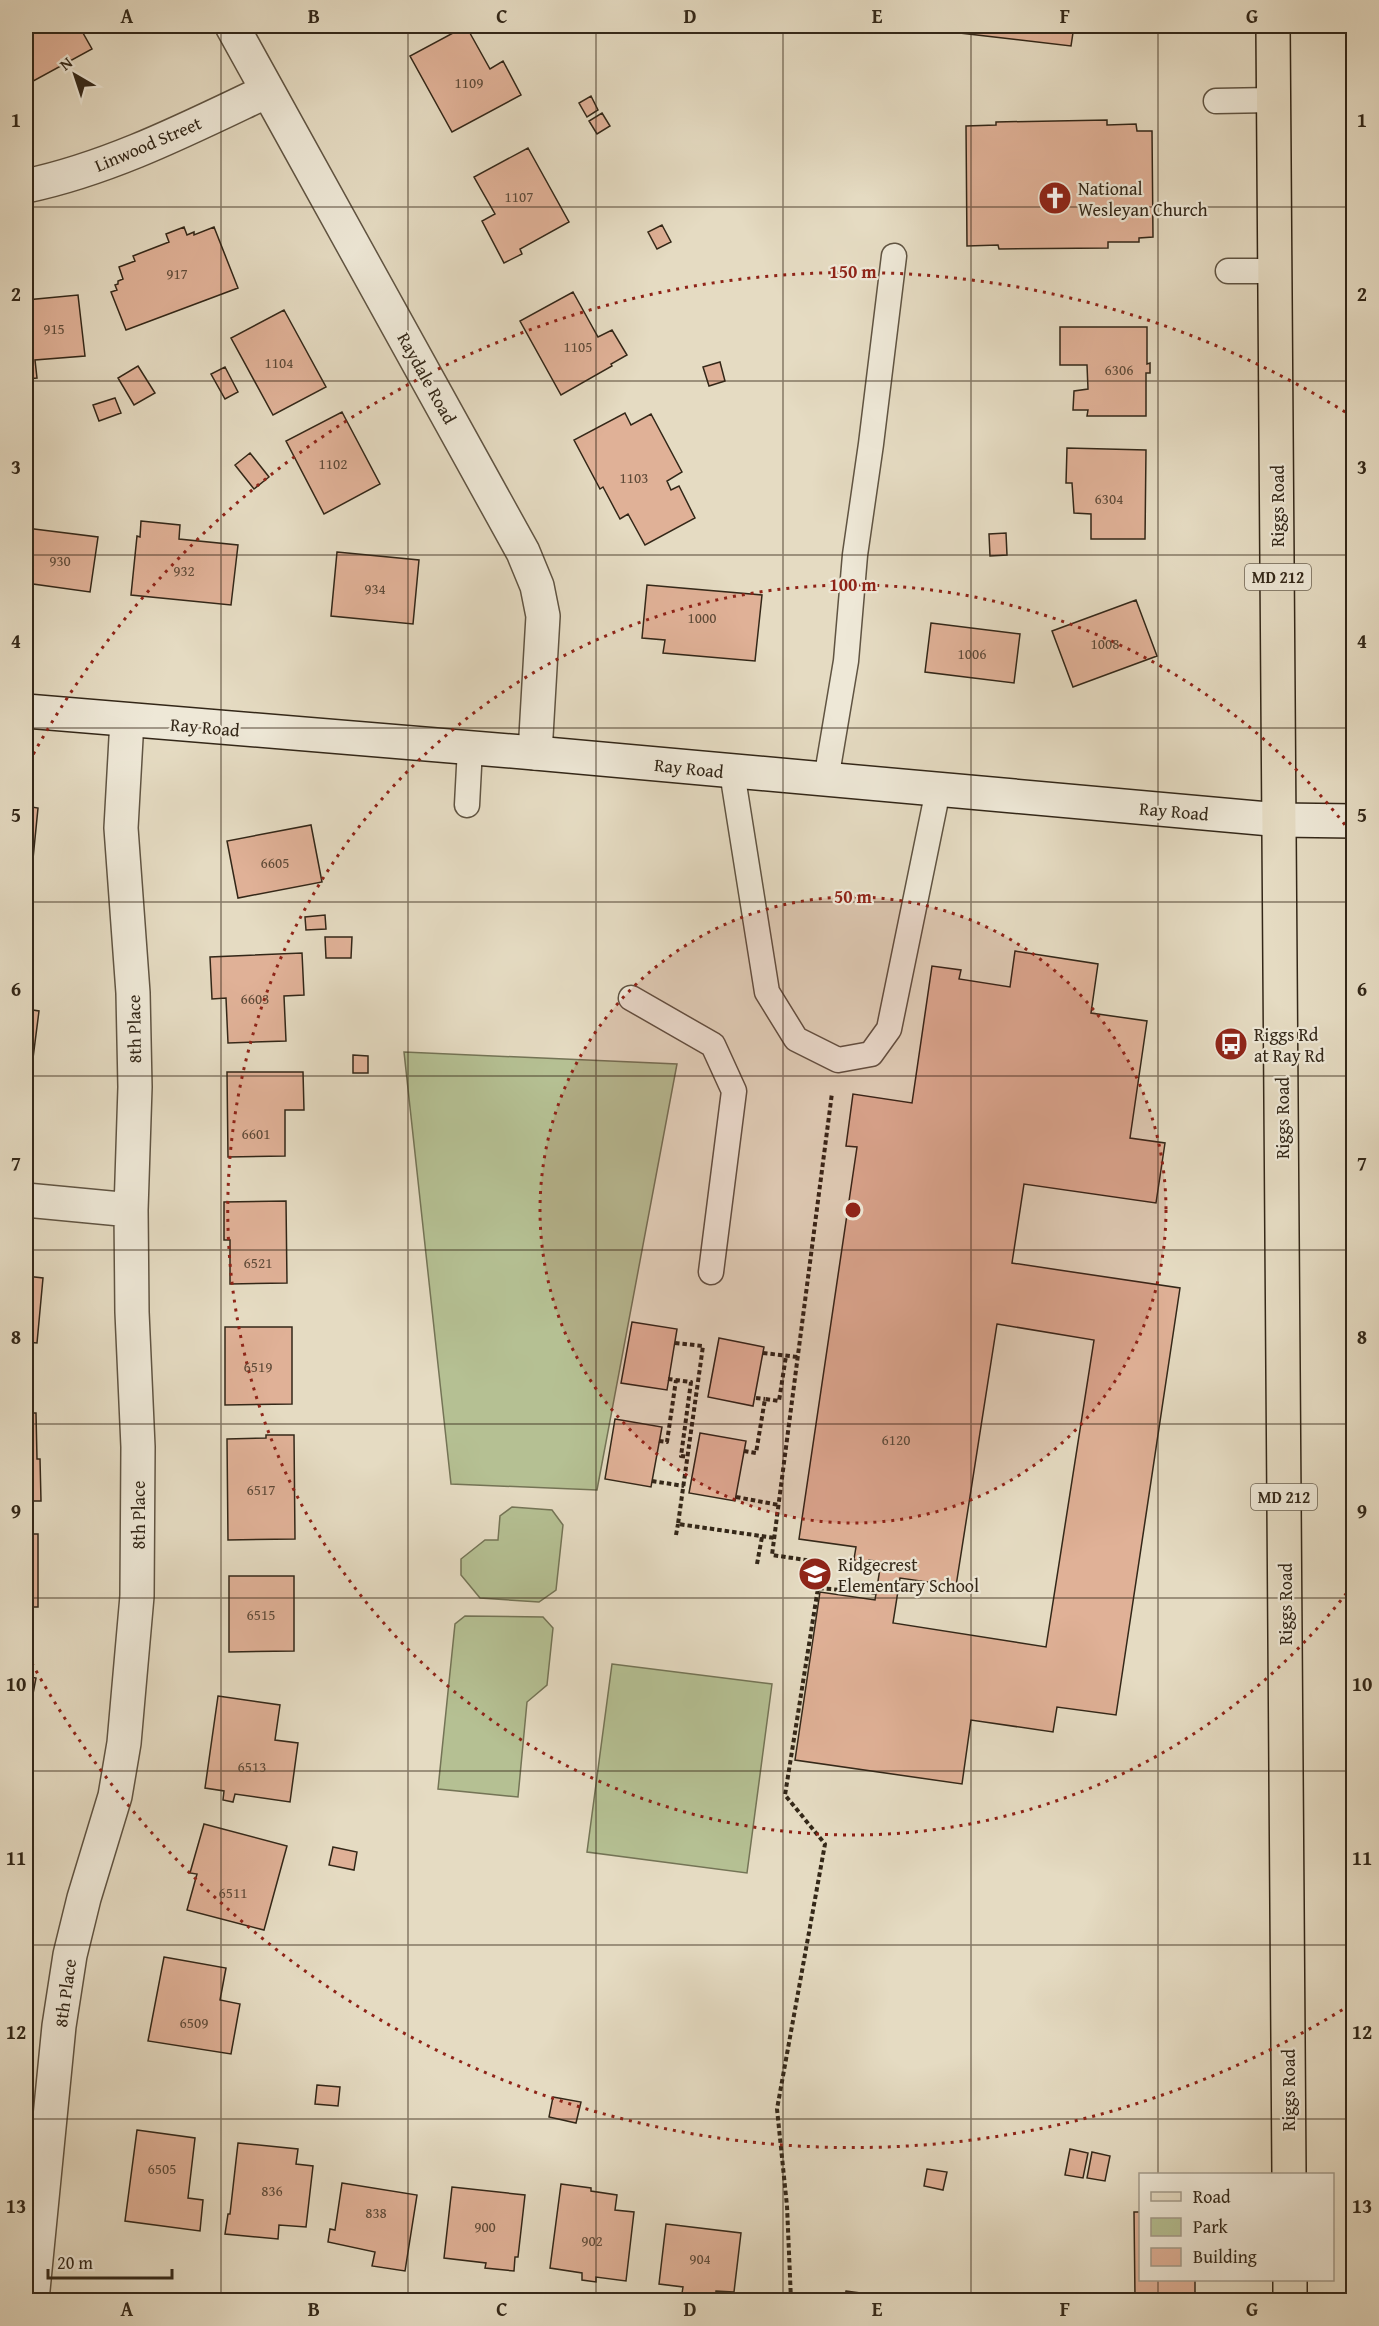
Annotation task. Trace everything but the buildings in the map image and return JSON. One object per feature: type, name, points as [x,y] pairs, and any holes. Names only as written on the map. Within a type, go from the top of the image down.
[{"type":"main road","name":"Riggs Road","points":[[1274,26],[1289,2173]]},
{"type":"main road","points":[[1290,2281],[1290,2301]]},
{"type":"street","name":"Raydale Road","points":[[232,26],[523,552],[537,586],[543,616],[535,753]]},
{"type":"street","name":"Linwood Street","points":[[26,186],[87,169],[155,145],[267,91]]},
{"type":"street","name":"Ray Road","points":[[26,711],[535,753],[1280,820],[1353,821]]},
{"type":"street","name":"8th Place","points":[[32,2301],[59,2026],[70,1955],[84,1898],[115,1796],[123,1743],[137,1596],[138,1447],[132,1312],[131,1210],[135,1088],[133,993],[121,828],[128,720]]},
{"type":"street","points":[[26,1200],[131,1210]]},
{"type":"lane","points":[[1215,101],[1274,100]]},
{"type":"lane","points":[[826,780],[846,661],[855,555],[894,256]]},
{"type":"lane","points":[[1228,271],[1276,271]]},
{"type":"lane","points":[[467,805],[470,748]]},
{"type":"lane","points":[[732,772],[767,992],[796,1039],[838,1060],[871,1054],[889,1029],[938,790]]},
{"type":"lane","points":[[631,998],[713,1045],[734,1091],[711,1272]]},
{"type":"path","points":[[832,1090],[772,1555],[806,1560],[804,1585],[877,1593]]},
{"type":"path","points":[[675,1343],[703,1346],[676,1535]]},
{"type":"path","points":[[763,1353],[798,1357]]},
{"type":"path","points":[[756,1398],[779,1401],[786,1356]]},
{"type":"path","points":[[669,1379],[691,1382],[681,1456],[688,1457]]},
{"type":"path","points":[[659,1441],[667,1442],[676,1380]]},
{"type":"path","points":[[744,1451],[756,1453],[765,1399]]},
{"type":"path","points":[[652,1481],[684,1486]]},
{"type":"path","points":[[735,1497],[779,1505]]},
{"type":"path","points":[[678,1524],[775,1538]]},
{"type":"path","points":[[757,1564],[762,1537]]},
{"type":"path","points":[[791,2301],[787,2206],[777,2109],[825,1844],[785,1795],[818,1588]]},
{"type":"green space","points":[[404,1052],[677,1064],[597,1490],[451,1484]]},
{"type":"green space","points":[[512,1507],[552,1510],[563,1525],[556,1590],[539,1602],[480,1598],[461,1575],[461,1559],[485,1540],[498,1540],[500,1516]]},
{"type":"green space","points":[[465,1616],[543,1617],[553,1628],[547,1685],[527,1702],[518,1797],[438,1789],[455,1624]]},
{"type":"green space","points":[[612,1664],[772,1684],[747,1873],[587,1852]]},
{"type":"place","name":"National Wesleyan Church","points":[[1055,198]]},
{"type":"place","name":"Riggs Rd at Ray Rd","points":[[1231,1044]]},
{"type":"place","name":"Ridgecrest Elementary School","points":[[815,1574]]}]
